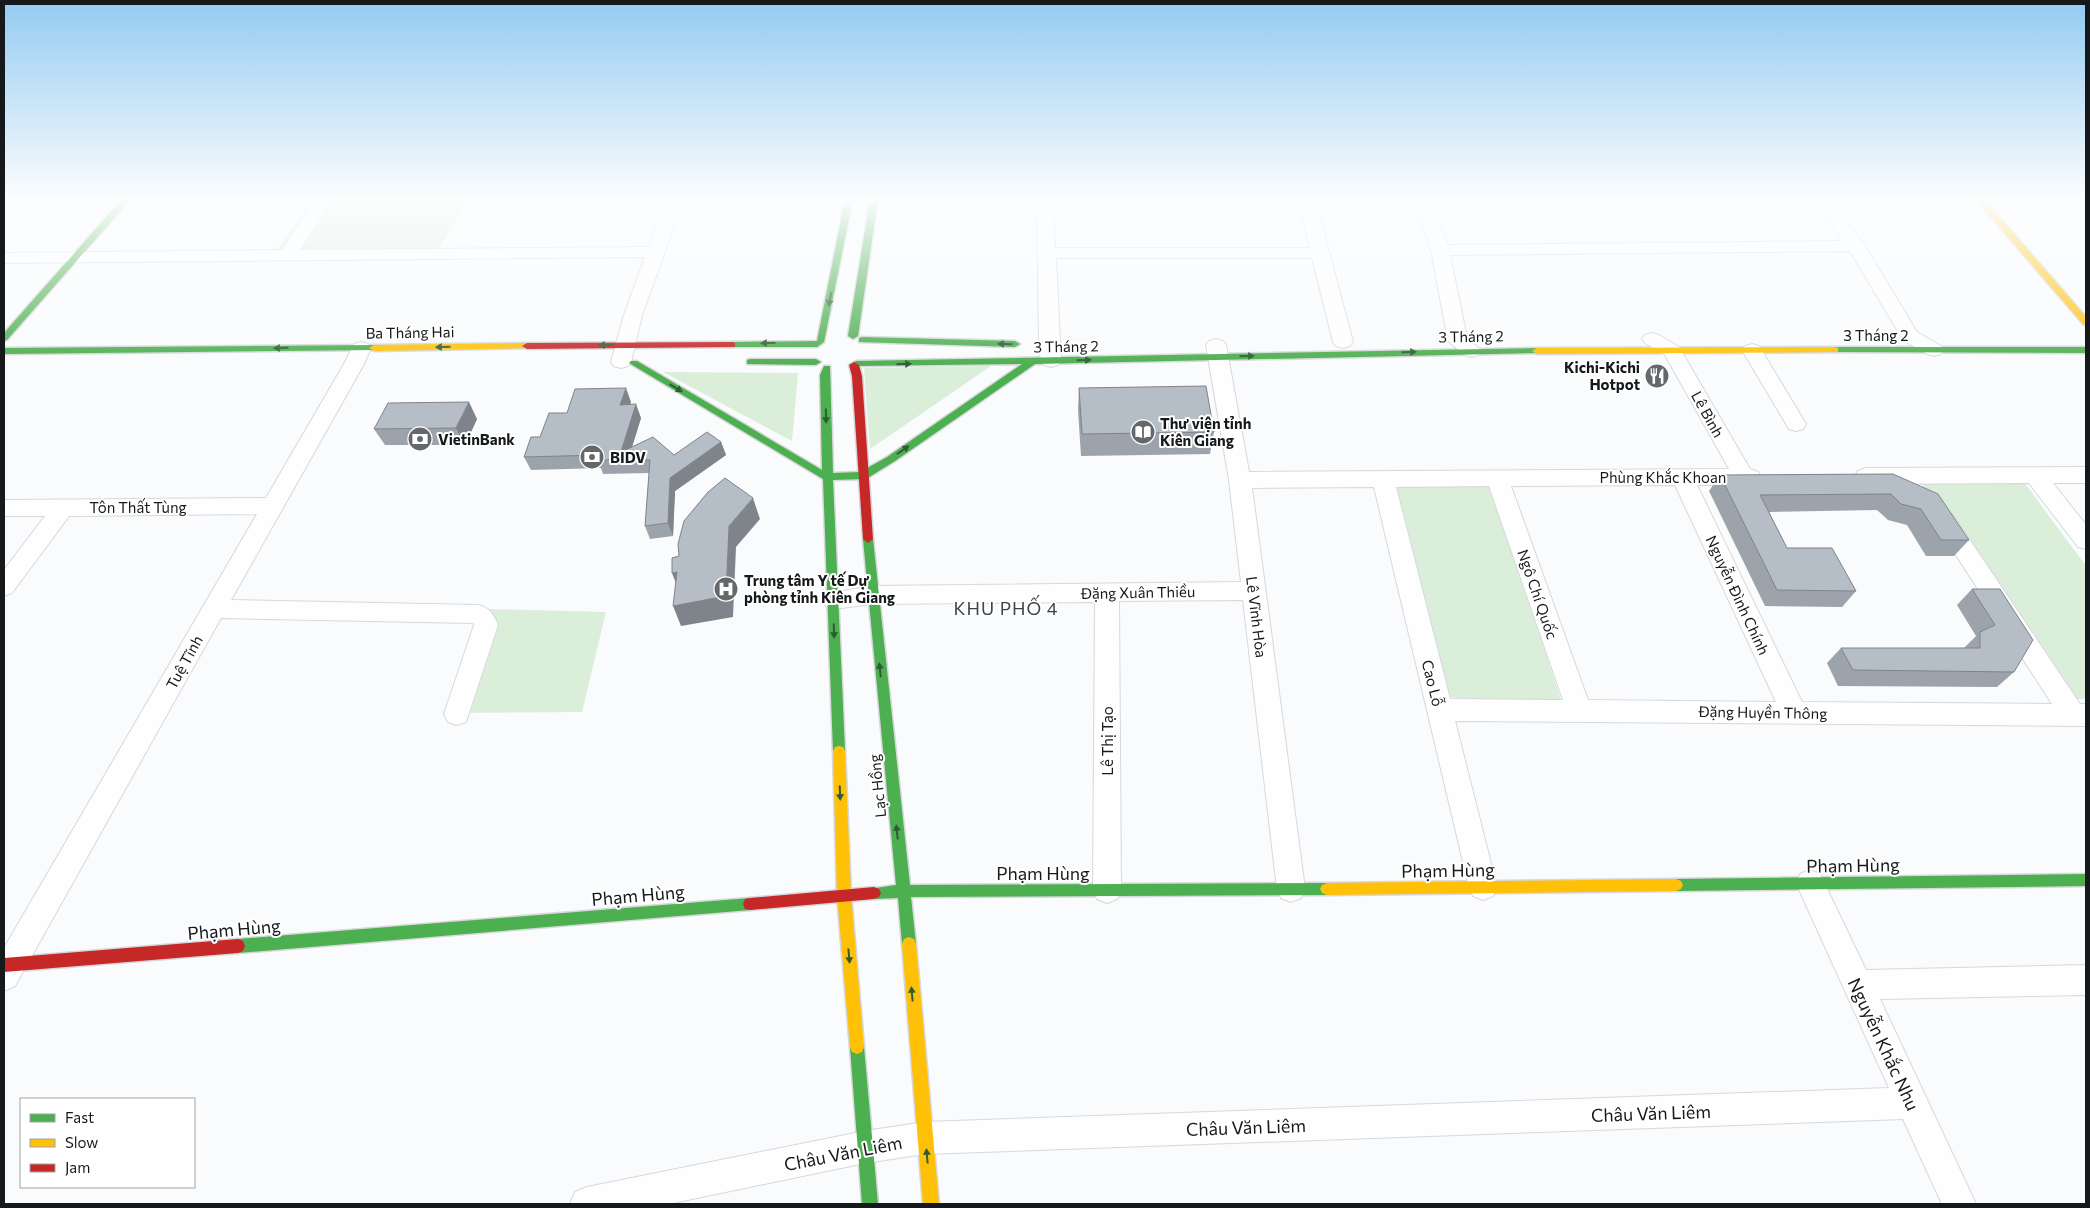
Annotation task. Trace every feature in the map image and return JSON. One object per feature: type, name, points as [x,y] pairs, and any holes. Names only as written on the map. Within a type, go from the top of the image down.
[{"type":"main road","points":[[816,362],[812,353],[819,342],[837,255]]},
{"type":"main road","points":[[858,338],[867,255]]},
{"type":"main road","points":[[2028,255],[2086,322]]},
{"type":"main road","points":[[4,338],[76,257]]},
{"type":"main road","points":[[738,362],[816,362],[826,368],[841,368],[855,364],[863,359],[866,352],[866,346],[858,338],[837,335],[819,342]]},
{"type":"main road","name":"3 Tháng 2","points":[[858,338],[1045,348],[1217,348],[1623,339]]},
{"type":"main road","name":"Ba Tháng Hai","points":[[4,351],[355,360],[622,358],[819,342]]},
{"type":"main road","name":"3 Tháng 2","points":[[1460,344],[1672,344],[1752,350],[1932,343],[2086,350]]},
{"type":"main road","name":"3 Tháng 2","points":[[855,364],[1031,362],[1045,348]]},
{"type":"main road","points":[[622,358],[827,477],[862,476],[1031,362]]},
{"type":"main road","name":"Ba Tháng Hai","points":[[622,358],[652,363]]},
{"type":"main road","name":"Lạc Hồng","points":[[855,364],[872,595],[903,891],[932,1204]]},
{"type":"main road","points":[[826,368],[827,477],[834,600],[844,895],[870,1204]]},
{"type":"main road","name":"Phạm Hùng","points":[[6,969],[903,891],[1291,890],[2086,880]]},
{"type":"street","points":[[4,258],[248,255]]},
{"type":"street","points":[[622,358],[655,255]]},
{"type":"street","points":[[1045,255],[1045,348]]},
{"type":"street","points":[[1321,255],[1343,342]]},
{"type":"street","points":[[1441,255],[1460,344]]},
{"type":"street","points":[[1861,255],[1905,336],[1932,343]]},
{"type":"street","points":[[1647,339],[1672,344]]},
{"type":"street","name":"Lê Bình","points":[[1672,344],[1744,477]]},
{"type":"street","name":"Lê Vĩnh Hòa","points":[[1217,348],[1240,480],[1291,890]]},
{"type":"street","points":[[1752,350],[1796,424]]},
{"type":"street","name":"Tuệ Tĩnh","points":[[6,969],[355,360]]},
{"type":"street","points":[[2035,475],[2086,542]]},
{"type":"street","points":[[1849,476],[2086,475]]},
{"type":"street","points":[[1916,476],[2079,715]]},
{"type":"street","name":"Nguyễn Đình Chính","points":[[1682,477],[1794,713]]},
{"type":"street","name":"Phùng Khắc Khoan","points":[[1240,480],[1772,477]]},
{"type":"street","name":"Ngô Chí Quốc","points":[[1498,478],[1578,710]]},
{"type":"street","name":"Cao Lỗ","points":[[1383,479],[1483,887]]},
{"type":"street","name":"Tôn Thất Tùng","points":[[4,508],[272,506]]},
{"type":"street","points":[[4,587],[63,508]]},
{"type":"street","name":"Đặng Xuân Thiều","points":[[834,600],[872,595],[1254,591]]},
{"type":"street","name":"Lê Thị Tạo","points":[[1107,592],[1107,890]]},
{"type":"street","points":[[214,609],[478,614],[483,618],[486,625],[457,714]]},
{"type":"street","name":"Đặng Huyền Thông","points":[[1440,710],[2079,715]]},
{"type":"street","name":"Nguyễn Khắc Nhu","points":[[1810,883],[1958,1204]]},
{"type":"street","points":[[1857,985],[2086,980]]},
{"type":"street","name":"Châu Văn Liêm","points":[[587,1204],[865,1147],[925,1138],[1912,1104]]},
{"type":"green space","points":[[991,366],[870,449],[864,368]]},
{"type":"green space","points":[[663,372],[798,373],[792,441]]},
{"type":"green space","points":[[1920,482],[2024,482],[2086,566],[2086,699],[2061,699]]},
{"type":"green space","points":[[1491,485],[1562,703],[1439,697],[1387,487]]},
{"type":"green space","points":[[486,609],[606,612],[582,712],[443,713]]},
{"type":"building","points":[[1206,386],[1214,432],[1082,434],[1079,388]]},
{"type":"building","points":[[626,388],[620,405],[636,404],[621,452],[653,437],[674,455],[707,432],[721,442],[670,478],[668,523],[645,526],[650,460],[598,460],[600,455],[524,457],[531,437],[540,437],[549,413],[567,413],[575,389]]},
{"type":"building","points":[[469,402],[456,428],[374,429],[388,403]]},
{"type":"building","points":[[1893,474],[1938,494],[1969,540],[1941,540],[1921,509],[1901,504],[1891,494],[1760,495],[1787,548],[1832,548],[1856,591],[1777,590],[1720,475]]},
{"type":"building","points":[[725,478],[753,498],[729,526],[726,596],[673,606],[677,572],[672,573],[672,558],[679,556],[678,544],[684,521],[708,492]]},
{"type":"building","points":[[1972,589],[2000,589],[2033,640],[2014,672],[1853,670],[1841,648],[1980,648],[1980,632],[1995,625]]},
{"type":"traffic: fast","points":[[4,338],[77,255]]},
{"type":"traffic: fast","points":[[821,340],[838,255]]},
{"type":"traffic: fast","points":[[853,336],[865,255]]},
{"type":"traffic: fast","points":[[862,340],[1015,344]]},
{"type":"traffic: fast","points":[[732,345],[817,344]]},
{"type":"traffic: fast","points":[[4,351],[374,348]]},
{"type":"traffic: fast","points":[[1835,350],[2086,350]]},
{"type":"traffic: fast","points":[[856,364],[1537,351]]},
{"type":"traffic: fast","points":[[750,362],[816,362]]},
{"type":"traffic: fast","points":[[634,363],[827,477],[862,476],[891,459],[1031,362]]},
{"type":"traffic: fast","points":[[827,368],[825,375],[827,469],[839,751]]},
{"type":"traffic: fast","points":[[868,539],[909,944]]},
{"type":"traffic: fast","points":[[1676,885],[2086,880]]},
{"type":"traffic: fast","points":[[874,893],[903,891],[1327,889]]},
{"type":"traffic: fast","points":[[238,946],[750,904]]},
{"type":"traffic: fast","points":[[857,1047],[870,1204]]},
{"type":"traffic: slow","points":[[2028,255],[2086,322]]},
{"type":"traffic: slow","points":[[374,348],[527,346]]},
{"type":"traffic: slow","points":[[1537,351],[1835,350]]},
{"type":"traffic: slow","points":[[839,751],[844,895],[857,1047]]},
{"type":"traffic: slow","points":[[1327,889],[1676,885]]},
{"type":"traffic: slow","points":[[909,944],[931,1204]]},
{"type":"traffic: jam","points":[[527,346],[732,345]]},
{"type":"traffic: jam","points":[[854,365],[857,376],[868,539]]},
{"type":"traffic: jam","points":[[750,904],[874,893]]},
{"type":"traffic: jam","points":[[4,965],[238,946]]},
{"type":"place","name":"Kichi-Kichi Hotpot","points":[[1657,376]]},
{"type":"place","name":"Thư viện tỉnh Kiên Giang","points":[[1143,432]]},
{"type":"place","name":"VietinBank","points":[[420,439]]},
{"type":"place","name":"BIDV","points":[[592,457]]},
{"type":"place","name":"Trung tâm Y tế Dự phòng tỉnh Kiên Giang","points":[[726,589]]},
{"type":"district","name":"KHU PHỐ 4","points":[[1006,608]]}]
